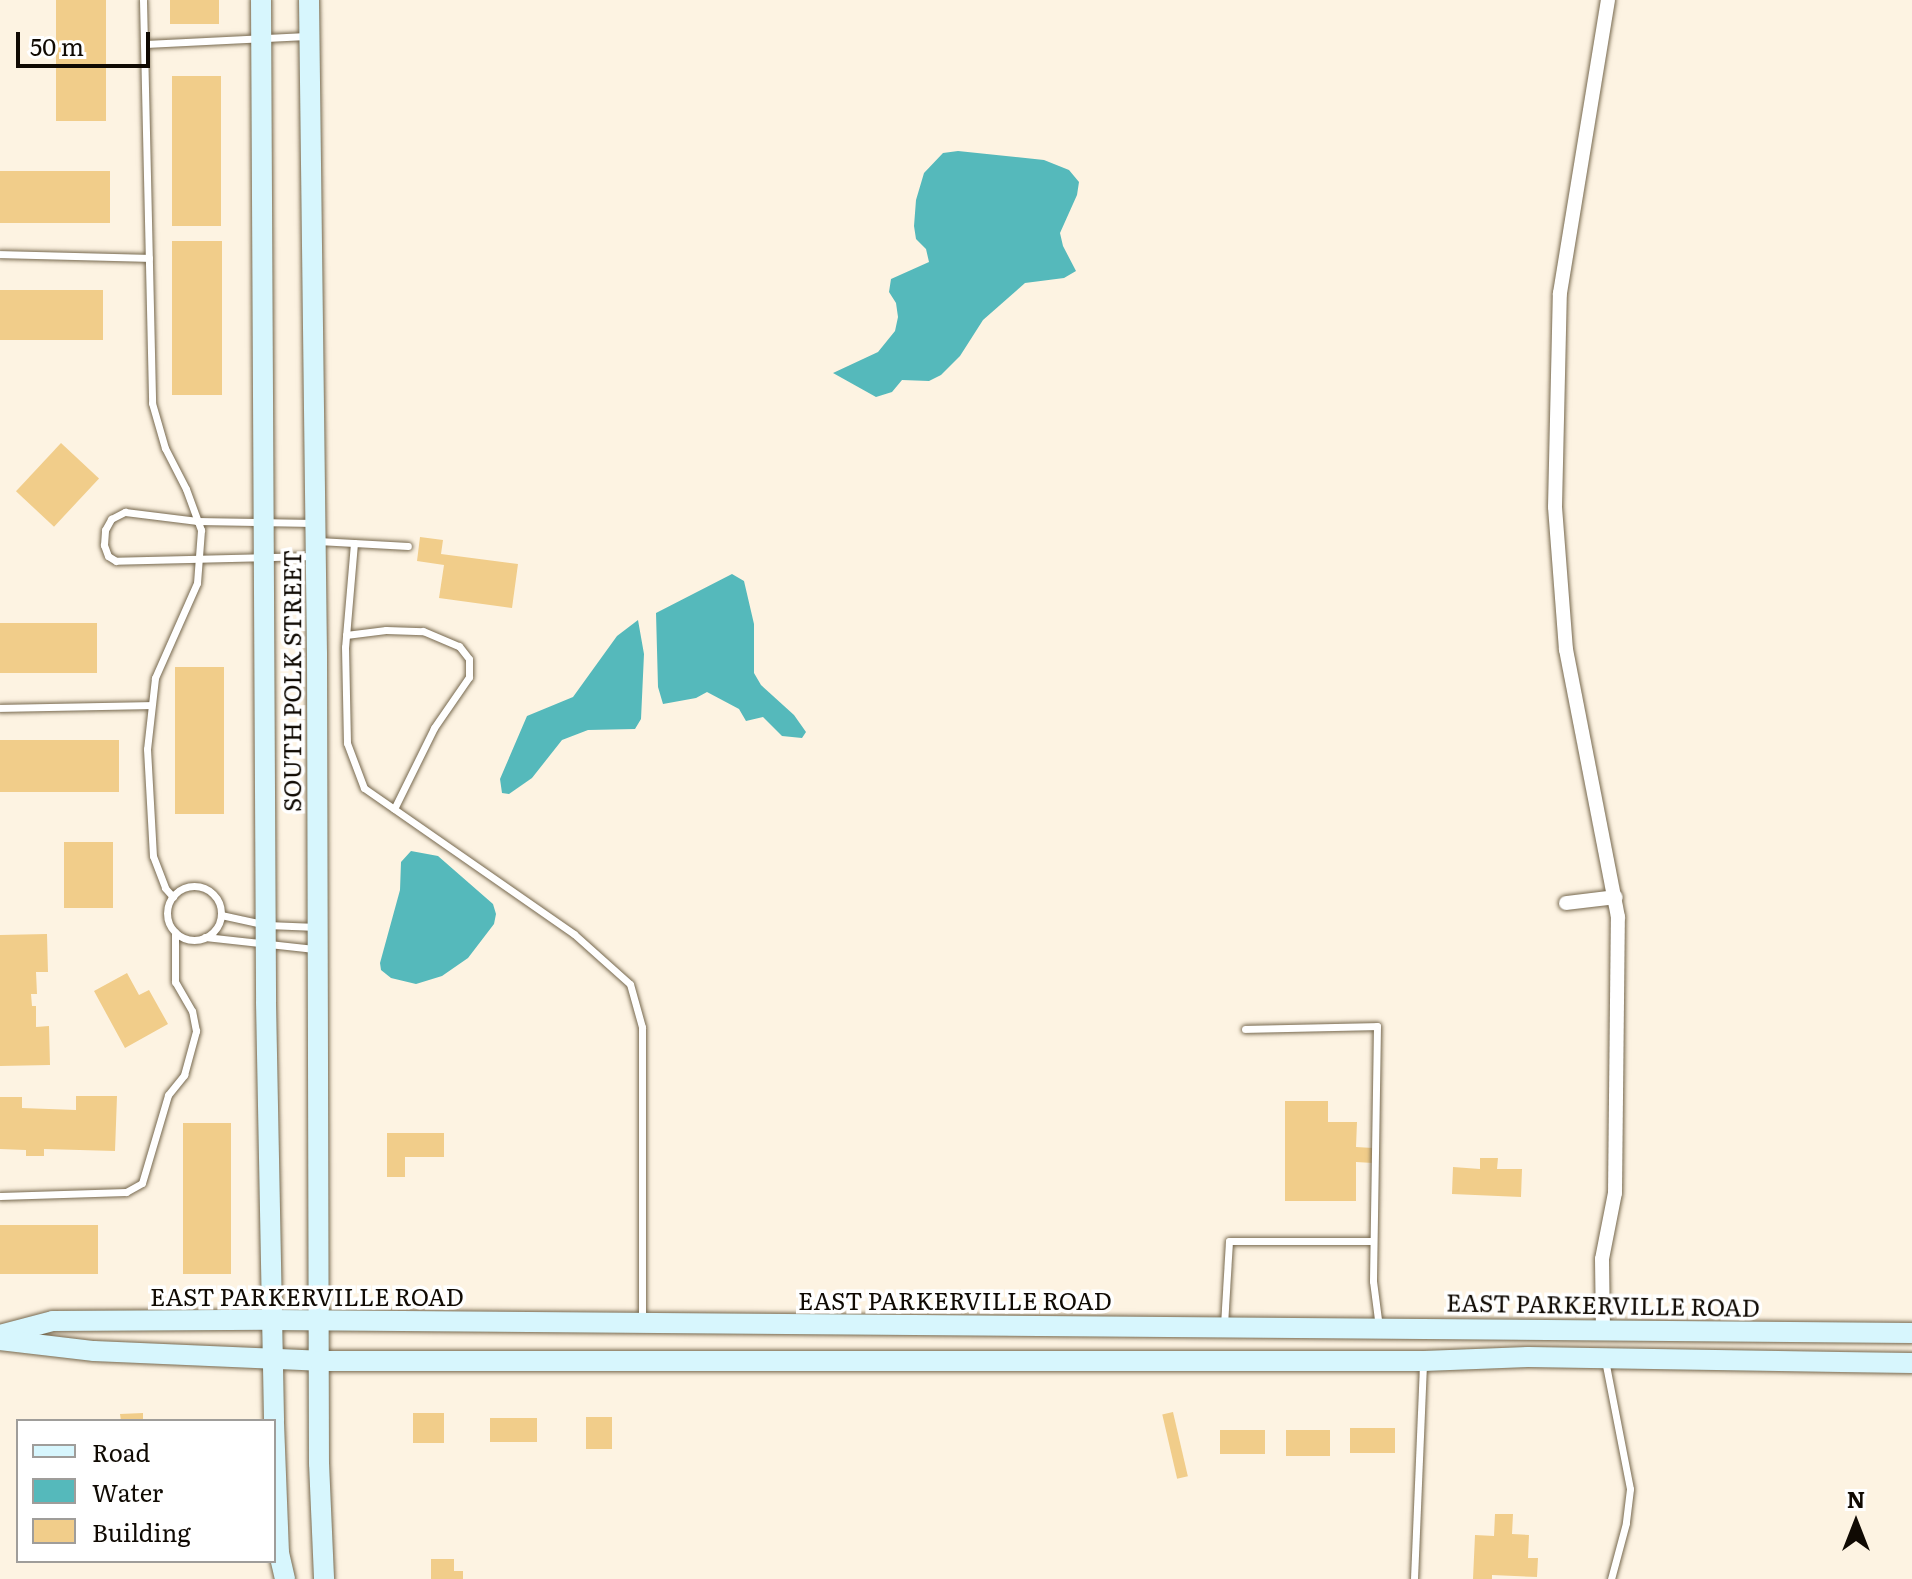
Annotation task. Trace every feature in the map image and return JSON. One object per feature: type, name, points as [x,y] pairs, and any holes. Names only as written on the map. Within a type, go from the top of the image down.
[{"type":"main road","name":"SOUTH POLK STREET","points":[[261,0],[267,946],[274,1419]]},
{"type":"main road","name":"SOUTH POLK STREET","points":[[309,0],[319,927],[319,1361],[324,1579]]},
{"type":"main road","name":"EAST PARKERVILLE ROAD","points":[[0,1337],[53,1321],[271,1320],[1912,1333]]},
{"type":"main road","points":[[998,1360],[1000,1326]]},
{"type":"main road","points":[[1380,1329],[1380,1361]]},
{"type":"main road","points":[[1603,1331],[1605,1358]]},
{"type":"main road","name":"EAST PARKERVILLE ROAD","points":[[0,1337],[94,1351],[319,1361],[1424,1361],[1605,1358],[1912,1363]]},
{"type":"main road","name":"SOUTH POLK STREET","points":[[276,1474],[279,1553],[285,1579]]},
{"type":"street","points":[[1603,1331],[1602,1259],[1615,1193],[1616,897],[1566,650],[1555,507],[1560,293],[1608,0]]},
{"type":"street","points":[[1566,903],[1616,897]]},
{"type":"lane","points":[[143,0],[152,403],[165,448],[186,489],[197,521],[200,559],[197,583],[155,678],[147,749],[149,829],[157,872],[173,897]]},
{"type":"lane","points":[[144,44],[310,36]]},
{"type":"lane","points":[[0,254],[149,258]]},
{"type":"lane","points":[[316,540],[264,555],[116,561],[108,556],[104,545],[105,530],[111,519],[125,512],[197,521],[264,522],[316,540],[408,546]]},
{"type":"lane","points":[[354,543],[346,635],[347,743],[364,788],[574,934],[630,984],[642,1027],[642,1324]]},
{"type":"lane","points":[[346,635],[386,630],[423,631],[459,646],[469,659],[469,677],[434,728],[394,809]]},
{"type":"lane","points":[[0,708],[151,705]]},
{"type":"lane","points":[[0,1196],[126,1192],[142,1183],[168,1095],[184,1075],[196,1031],[192,1011],[175,982],[175,932],[167,917],[173,897],[183,888],[201,887],[216,897],[221,915],[214,931],[205,937]]},
{"type":"lane","points":[[221,915],[267,925],[319,927]]},
{"type":"lane","points":[[175,932],[190,940],[205,937],[267,946],[319,949]]},
{"type":"lane","points":[[1245,1029],[1377,1026],[1373,1281],[1380,1329]]},
{"type":"lane","points":[[1224,1328],[1229,1241],[1373,1241]]},
{"type":"lane","points":[[1605,1358],[1630,1489],[1626,1523],[1611,1579]]},
{"type":"lane","points":[[1414,1579],[1424,1361]]},
{"type":"water","points":[[958,151],[1044,160],[1069,170],[1079,182],[1077,195],[1060,233],[1076,271],[1064,278],[1025,283],[983,320],[960,356],[941,375],[929,381],[902,380],[892,392],[876,397],[833,373],[878,352],[895,331],[898,317],[896,303],[889,292],[891,279],[929,262],[926,249],[916,239],[914,226],[916,200],[924,173],[943,153]]},
{"type":"water","points":[[732,574],[744,581],[754,624],[754,673],[761,685],[794,715],[806,732],[802,738],[782,736],[763,717],[746,721],[739,709],[707,692],[696,698],[663,704],[658,687],[656,613]]},
{"type":"water","points":[[638,620],[644,654],[641,719],[635,729],[588,730],[562,740],[532,778],[509,794],[502,793],[500,779],[527,716],[573,697],[617,636]]},
{"type":"water","points":[[411,851],[438,856],[493,904],[496,914],[494,924],[468,958],[442,976],[416,984],[391,978],[381,970],[380,963],[400,890],[401,862]]},
{"type":"building","points":[[56,0],[106,0],[106,121],[56,121]]},
{"type":"building","points":[[170,0],[219,0],[219,24],[170,24]]},
{"type":"building","points":[[172,76],[221,76],[221,226],[172,226]]},
{"type":"building","points":[[0,171],[110,171],[110,223],[0,223]]},
{"type":"building","points":[[172,241],[222,241],[222,395],[172,395]]},
{"type":"building","points":[[0,290],[103,290],[103,340],[0,340]]},
{"type":"building","points":[[61,443],[99,478],[54,527],[16,491]]},
{"type":"building","points":[[420,537],[443,540],[441,554],[518,564],[512,608],[439,598],[444,565],[417,561]]},
{"type":"building","points":[[0,623],[97,623],[97,673],[0,673]]},
{"type":"building","points":[[175,667],[224,667],[224,814],[175,814]]},
{"type":"building","points":[[0,740],[119,740],[119,792],[0,792]]},
{"type":"building","points":[[64,842],[113,842],[113,908],[64,908]]},
{"type":"building","points":[[47,934],[48,972],[36,972],[37,994],[31,994],[32,1006],[36,1006],[36,1027],[49,1026],[50,1065],[0,1066],[0,935]]},
{"type":"building","points":[[127,973],[139,995],[149,990],[168,1024],[125,1048],[94,991]]},
{"type":"building","points":[[76,1096],[117,1096],[115,1151],[44,1149],[44,1156],[26,1156],[26,1150],[0,1149],[0,1097],[22,1097],[22,1108],[76,1110]]},
{"type":"building","points":[[1285,1101],[1328,1101],[1328,1122],[1357,1122],[1356,1147],[1373,1148],[1373,1163],[1356,1162],[1356,1201],[1285,1201]]},
{"type":"building","points":[[183,1123],[231,1123],[231,1274],[183,1274]]},
{"type":"building","points":[[387,1133],[444,1133],[444,1157],[405,1157],[405,1177],[387,1177]]},
{"type":"building","points":[[1480,1158],[1498,1158],[1497,1169],[1522,1169],[1521,1197],[1452,1194],[1453,1167],[1480,1169]]},
{"type":"building","points":[[0,1225],[98,1225],[98,1274],[0,1274]]},
{"type":"building","points":[[1173,1412],[1188,1476],[1177,1479],[1162,1414]]},
{"type":"building","points":[[143,1413],[143,1419],[121,1419],[120,1414]]},
{"type":"building","points":[[413,1413],[444,1413],[444,1443],[413,1443]]},
{"type":"building","points":[[586,1417],[612,1417],[612,1449],[586,1449]]},
{"type":"building","points":[[490,1418],[537,1418],[537,1442],[490,1442]]},
{"type":"building","points":[[1350,1428],[1395,1428],[1395,1453],[1350,1453]]},
{"type":"building","points":[[1220,1430],[1265,1430],[1265,1454],[1220,1454]]},
{"type":"building","points":[[1286,1430],[1330,1430],[1330,1456],[1286,1456]]},
{"type":"building","points":[[1495,1514],[1513,1514],[1512,1534],[1529,1535],[1528,1558],[1538,1558],[1537,1577],[1492,1575],[1492,1579],[1473,1579],[1475,1535],[1494,1536]]},
{"type":"building","points":[[431,1559],[454,1559],[454,1571],[463,1571],[463,1579],[431,1579]]}]
